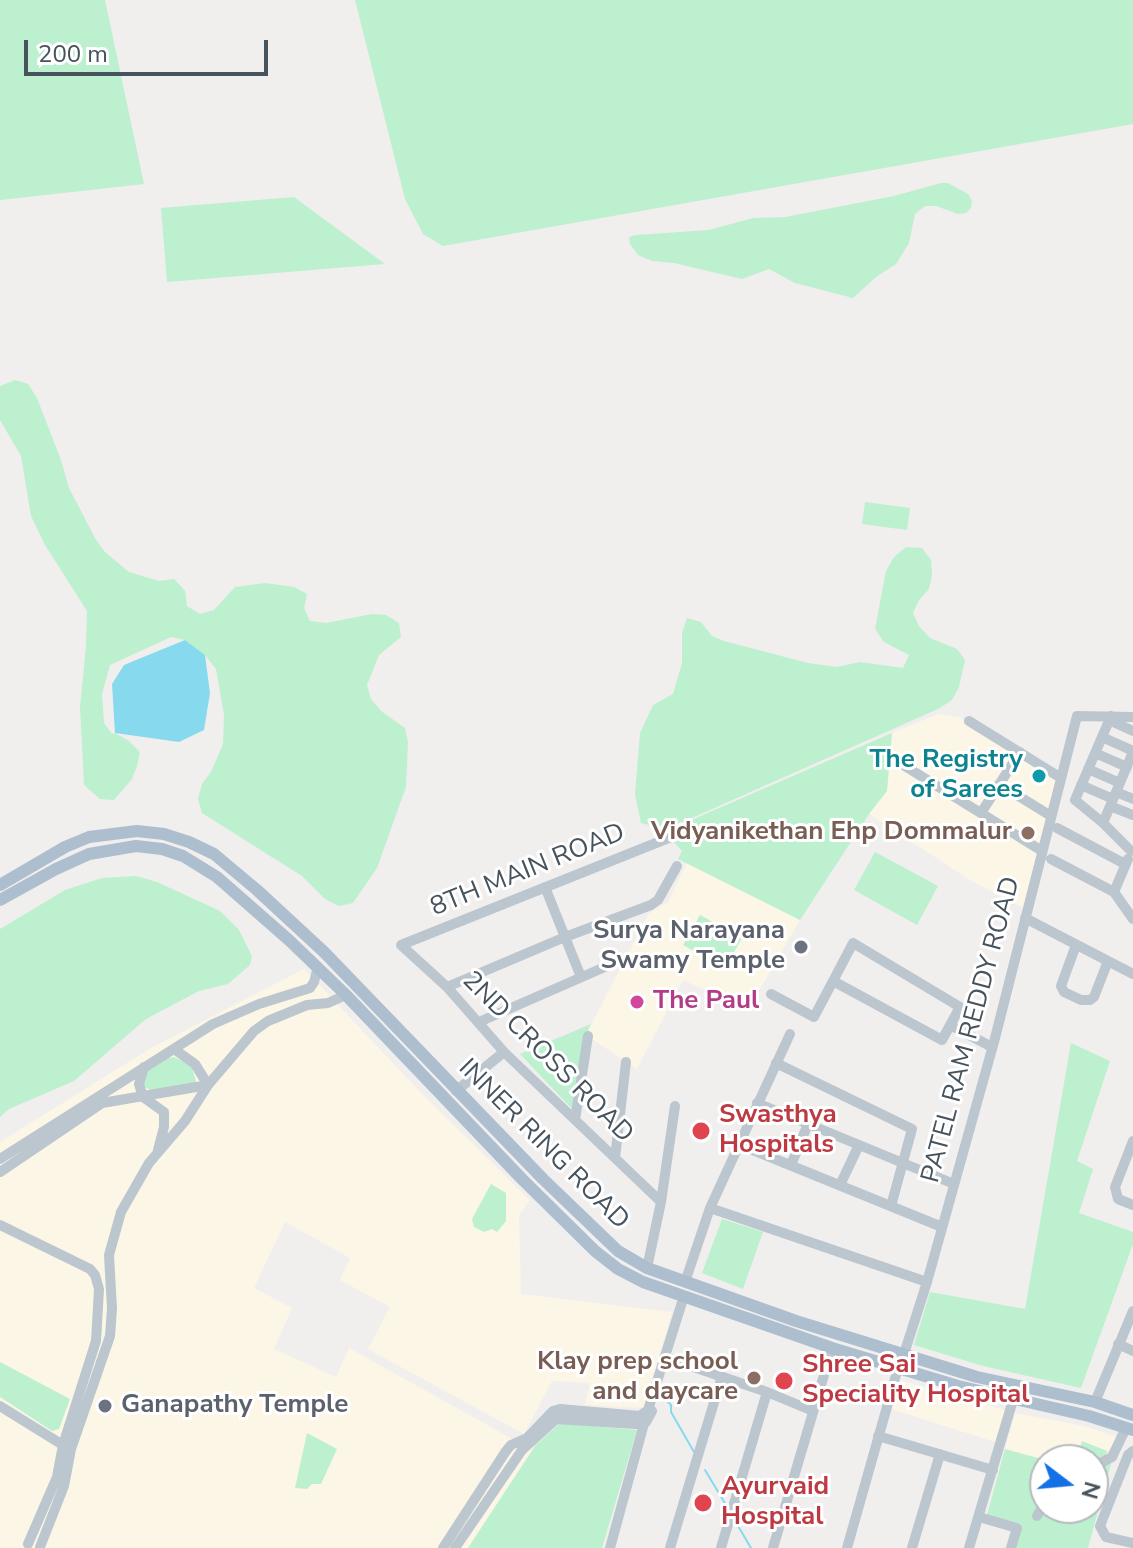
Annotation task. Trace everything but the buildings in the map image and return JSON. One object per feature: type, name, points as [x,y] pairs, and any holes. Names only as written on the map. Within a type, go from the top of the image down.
[{"type":"main road","name":"INNER RING ROAD","points":[[0,885],[65,847],[89,837],[137,831],[164,834],[189,842],[214,854],[324,952],[456,1091],[618,1251],[647,1268],[796,1321],[977,1377],[1095,1402],[1133,1415]]},
{"type":"main road","name":"INNER RING ROAD","points":[[0,900],[89,854],[136,846],[162,849],[183,856],[217,877],[318,967],[511,1168],[595,1251],[618,1269],[643,1282],[832,1348],[1013,1400],[1089,1416],[1129,1429]]},
{"type":"street","name":"PATEL RAM REDDY ROAD","points":[[904,1354],[927,1282],[1025,918],[1047,855],[1051,816],[1077,716],[1110,718]]},
{"type":"street","points":[[1110,718],[1133,717]]},
{"type":"street","points":[[1110,718],[1133,731]]},
{"type":"street","points":[[1110,718],[1075,800],[1132,848],[1114,892]]},
{"type":"street","points":[[969,721],[1061,778]]},
{"type":"street","points":[[1102,737],[1133,752],[1103,823]]},
{"type":"street","points":[[981,813],[1020,752]]},
{"type":"street","points":[[1095,753],[1127,767]]},
{"type":"street","points":[[900,763],[1047,855],[1114,892],[1133,919]]},
{"type":"street","points":[[1088,769],[1133,815]]},
{"type":"street","points":[[999,784],[1051,816]]},
{"type":"street","points":[[1081,785],[1133,799]]},
{"type":"street","points":[[1057,828],[1125,864]]},
{"type":"street","name":"8TH MAIN ROAD","points":[[401,945],[671,837]]},
{"type":"street","points":[[447,987],[658,900],[677,866]]},
{"type":"street","points":[[545,887],[581,977]]},
{"type":"street","points":[[1025,918],[1133,974]]},
{"type":"street","points":[[771,994],[814,1017],[853,943],[960,1007],[942,1040],[833,981]]},
{"type":"street","name":"2ND CROSS ROAD","points":[[401,945],[447,987],[504,1052],[661,1202]]},
{"type":"street","points":[[1076,945],[1061,986],[1064,992],[1081,1000],[1090,1000],[1108,961]]},
{"type":"street","points":[[479,1022],[614,963]]},
{"type":"street","points":[[0,1159],[213,1024],[259,1004],[310,988],[318,967]]},
{"type":"street","points":[[0,1225],[90,1269],[99,1289],[96,1341],[67,1447],[64,1486],[41,1547],[23,1546],[57,1477],[67,1447],[110,1336],[109,1255],[121,1212],[157,1151],[185,1121],[208,1085],[263,1023],[307,1005],[328,1003],[346,995]]},
{"type":"street","points":[[950,1025],[992,1047]]},
{"type":"street","points":[[685,1282],[710,1208],[790,1034]]},
{"type":"street","points":[[575,1120],[588,1036]]},
{"type":"street","points":[[174,1049],[195,1064],[208,1085]]},
{"type":"street","points":[[456,1091],[504,1052]]},
{"type":"street","points":[[615,1158],[626,1062]]},
{"type":"street","points":[[776,1063],[912,1129],[891,1206]]},
{"type":"street","points":[[144,1067],[139,1084],[143,1097],[164,1112],[164,1127],[157,1151]]},
{"type":"street","points":[[0,1172],[102,1103],[208,1085]]},
{"type":"street","points":[[757,1103],[954,1184]]},
{"type":"street","points":[[647,1268],[661,1202],[675,1106]]},
{"type":"street","points":[[791,1165],[808,1124]]},
{"type":"street","points":[[1133,1141],[1115,1187],[1118,1199],[1133,1205]]},
{"type":"street","points":[[738,1144],[942,1227]]},
{"type":"street","points":[[840,1185],[859,1145]]},
{"type":"street","points":[[710,1208],[927,1282]]},
{"type":"street","points":[[90,1269],[109,1255]]},
{"type":"street","points":[[455,1548],[522,1450],[551,1423],[561,1418],[636,1424],[652,1411],[652,1393],[684,1296]]},
{"type":"street","points":[[1095,1402],[1133,1311]]},
{"type":"street","points":[[1118,1344],[1133,1351]]},
{"type":"street","points":[[773,1548],[832,1348]]},
{"type":"street","points":[[664,1357],[813,1411]]},
{"type":"street","points":[[847,1548],[898,1368]]},
{"type":"street","points":[[670,1548],[722,1376]]},
{"type":"street","points":[[721,1548],[767,1392]]},
{"type":"street","points":[[969,1548],[1013,1400]]},
{"type":"street","points":[[0,1406],[67,1447]]},
{"type":"street","points":[[610,1548],[645,1418]]},
{"type":"street","points":[[1109,1459],[1129,1429]]},
{"type":"street","points":[[878,1436],[993,1470]]},
{"type":"street","points":[[443,1548],[506,1451],[511,1445],[532,1439]]},
{"type":"street","points":[[1133,1451],[1128,1455],[1100,1526],[1106,1537],[1133,1543]]},
{"type":"street","points":[[912,1548],[940,1454]]},
{"type":"street","points":[[979,1517],[1017,1528],[1011,1548]]},
{"type":"shaded area","points":[[938,714],[959,717],[1058,781],[1023,908],[970,880],[869,814],[887,791],[892,733]]},
{"type":"shaded area","points":[[687,863],[800,920],[748,1010],[683,980],[637,1069],[586,1035],[648,914],[668,902]]},
{"type":"shaded area","points":[[304,969],[427,1099],[530,1200],[519,1215],[521,1294],[672,1312],[644,1408],[585,1405],[590,1383],[552,1381],[524,1434],[368,1349],[390,1307],[340,1280],[350,1258],[285,1222],[254,1288],[292,1308],[274,1349],[336,1377],[349,1348],[516,1441],[535,1446],[468,1548],[0,1548],[0,1142],[151,1048]]},
{"type":"shaded area","points":[[899,1380],[1005,1410],[995,1442],[891,1409]]},
{"type":"shaded area","points":[[1015,1413],[1084,1426],[1117,1437],[1110,1452],[1109,1444],[1082,1442],[1029,1444],[1029,1456],[1005,1449]]},
{"type":"green space","points":[[0,0],[105,0],[144,184],[0,200]]},
{"type":"green space","points":[[355,0],[1133,0],[1133,124],[443,246],[423,234],[405,199]]},
{"type":"green space","points":[[948,183],[968,194],[972,201],[971,208],[966,213],[958,214],[936,206],[925,206],[915,214],[909,243],[896,264],[853,298],[795,283],[769,269],[742,279],[652,261],[638,255],[630,244],[629,237],[636,235],[709,230],[753,218],[785,217],[894,196]]},
{"type":"green space","points":[[294,197],[385,264],[167,282],[161,208]]},
{"type":"green space","points":[[15,380],[28,384],[37,398],[69,488],[96,540],[129,572],[159,581],[174,579],[185,591],[187,606],[200,614],[214,610],[235,587],[265,583],[294,587],[307,594],[304,608],[310,621],[326,623],[372,614],[386,615],[399,623],[401,637],[379,655],[367,685],[371,699],[381,711],[405,728],[408,742],[406,787],[377,868],[353,903],[339,906],[325,899],[302,876],[202,813],[198,799],[202,784],[223,744],[224,715],[216,669],[205,655],[185,640],[171,637],[110,665],[102,694],[104,723],[112,734],[129,741],[140,752],[137,766],[132,779],[114,800],[100,799],[84,785],[80,707],[87,611],[45,545],[31,516],[21,456],[0,420],[0,386]]},
{"type":"green space","points":[[865,502],[910,508],[907,530],[862,524]]},
{"type":"green space","points":[[906,547],[922,548],[931,560],[929,589],[913,613],[919,626],[930,638],[957,649],[965,660],[959,687],[952,700],[938,709],[685,821],[661,828],[641,823],[635,794],[640,733],[653,705],[673,694],[682,663],[682,633],[687,618],[701,622],[712,636],[724,641],[808,663],[837,667],[860,662],[903,668],[909,655],[884,642],[875,629],[886,571],[894,557]]},
{"type":"green space","points":[[892,733],[887,791],[800,920],[678,859],[682,851],[671,839],[673,828]]},
{"type":"green space","points":[[875,852],[938,886],[917,925],[854,890]]},
{"type":"green space","points":[[136,876],[157,882],[220,911],[239,930],[252,956],[250,965],[228,984],[199,991],[146,1019],[74,1081],[9,1109],[0,1117],[0,929],[65,890],[102,878]]},
{"type":"green space","points":[[700,915],[742,938],[725,968],[683,945]]},
{"type":"green space","points":[[591,1024],[586,1035],[573,1110],[520,1054]]},
{"type":"green space","points":[[1071,1043],[1110,1061],[1077,1161],[1093,1169],[1079,1213],[1133,1232],[1133,1244],[1081,1388],[983,1366],[914,1345],[930,1292],[1025,1309]]},
{"type":"green space","points":[[174,1057],[191,1065],[196,1081],[150,1090],[145,1087],[143,1082],[149,1069],[163,1059]]},
{"type":"green space","points":[[491,1184],[506,1193],[506,1221],[497,1232],[492,1229],[484,1232],[474,1227],[472,1219]]},
{"type":"green space","points":[[722,1219],[763,1232],[743,1289],[702,1273]]},
{"type":"green space","points":[[0,1362],[70,1399],[59,1429],[52,1431],[0,1397]]},
{"type":"green space","points":[[560,1423],[637,1430],[602,1548],[468,1548],[535,1446]]},
{"type":"green space","points":[[307,1433],[337,1449],[321,1484],[312,1484],[307,1489],[295,1488]]},
{"type":"green space","points":[[1005,1449],[1029,1456],[1029,1524],[1095,1524],[1088,1548],[1015,1548],[1021,1524],[987,1515]]},
{"type":"water","points":[[185,640],[205,655],[210,693],[204,730],[179,742],[115,733],[112,684],[124,665]]},
{"type":"waterway","points":[[659,1393],[671,1405],[671,1412],[694,1452]]},
{"type":"waterway","points":[[705,1470],[729,1510]]},
{"type":"waterway","points":[[734,1519],[751,1548]]},
{"type":"place","name":"The Registry of Sarees","points":[[1039,776]]},
{"type":"place","name":"Vidyanikethan Ehp Dommalur","points":[[1028,833]]},
{"type":"place","name":"Surya Narayana Swamy Temple","points":[[801,947]]},
{"type":"place","name":"The Paul","points":[[637,1002]]},
{"type":"place","name":"Swasthya Hospitals","points":[[701,1131]]},
{"type":"place","name":"Klay prep school and daycare","points":[[754,1378]]},
{"type":"place","name":"Shree Sai Speciality Hospital","points":[[784,1381]]},
{"type":"place","name":"Ganapathy Temple","points":[[105,1406]]},
{"type":"place","name":"Ayurvaid Hospital","points":[[703,1503]]}]
